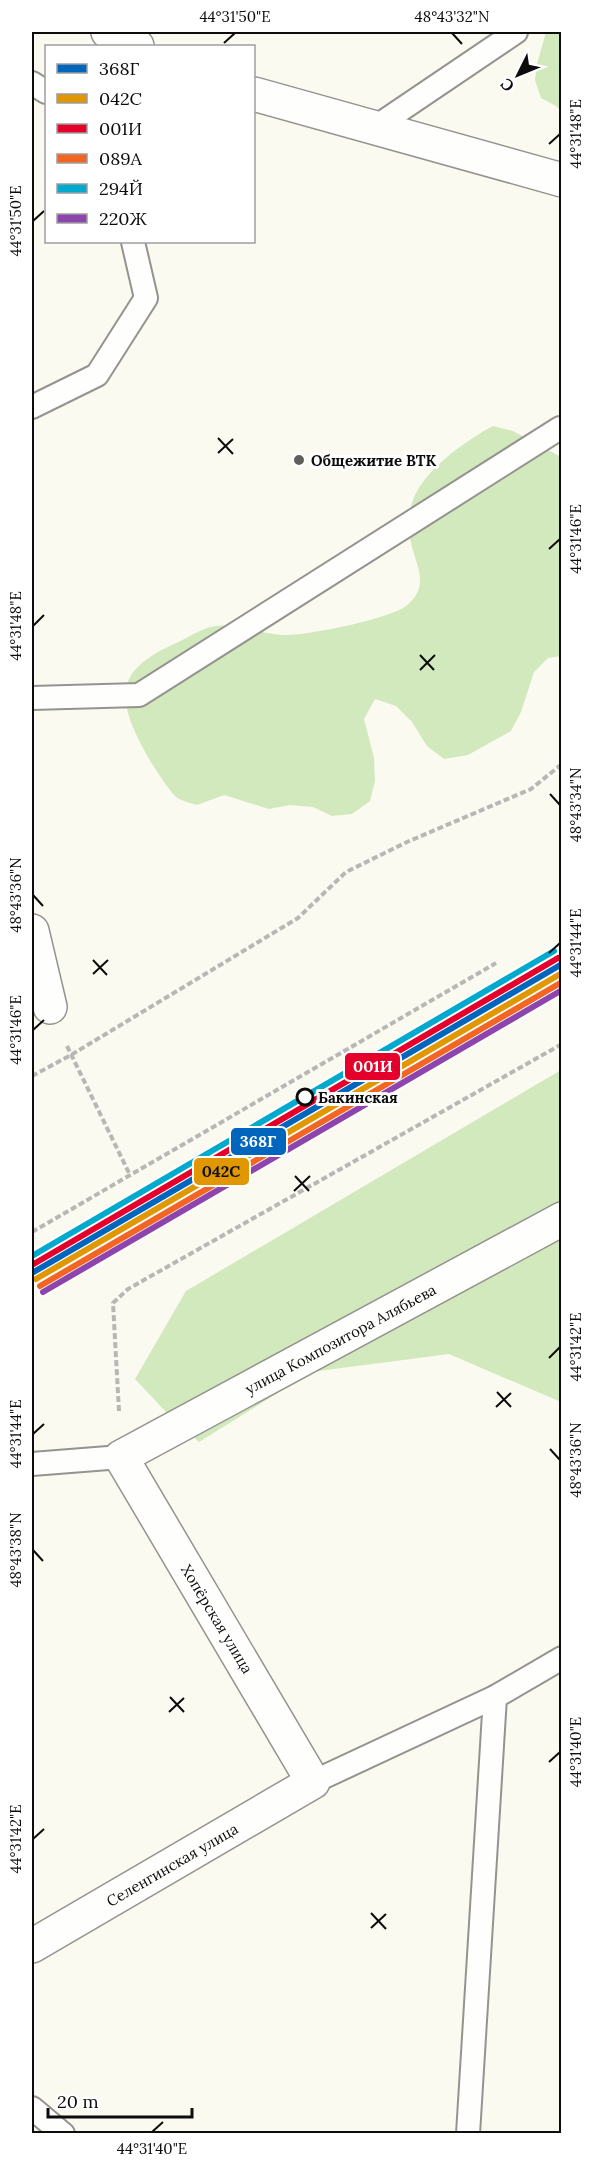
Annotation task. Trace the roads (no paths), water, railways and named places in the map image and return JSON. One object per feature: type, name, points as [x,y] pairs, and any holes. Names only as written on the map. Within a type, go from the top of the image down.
[{"type":"street","points":[[108,32],[135,45]]},
{"type":"street","points":[[255,94],[561,180]]},
{"type":"street","points":[[32,932],[50,1007]]},
{"type":"street","name":"улица Композитора Алябьева","points":[[121,1457],[561,1219]]},
{"type":"street","name":"Хопёрская улица","points":[[121,1457],[313,1782]]},
{"type":"street","name":"Селенгинская улица","points":[[32,1946],[313,1782]]},
{"type":"lane","points":[[374,128],[516,32]]},
{"type":"lane","points":[[32,82],[45,91]]},
{"type":"lane","points":[[32,407],[97,375],[146,298],[133,243]]},
{"type":"lane","points":[[32,698],[139,696],[560,428]]},
{"type":"lane","points":[[32,1464],[121,1457]]},
{"type":"lane","points":[[313,1782],[495,1697],[561,1658]]},
{"type":"lane","points":[[468,2133],[495,1697]]},
{"type":"lane","points":[[32,2108],[63,2133]]},
{"type":"place","name":"Общежитие ВТК","points":[[299,460]]},
{"type":"place","name":"Бакинская","points":[[305,1097]]}]
